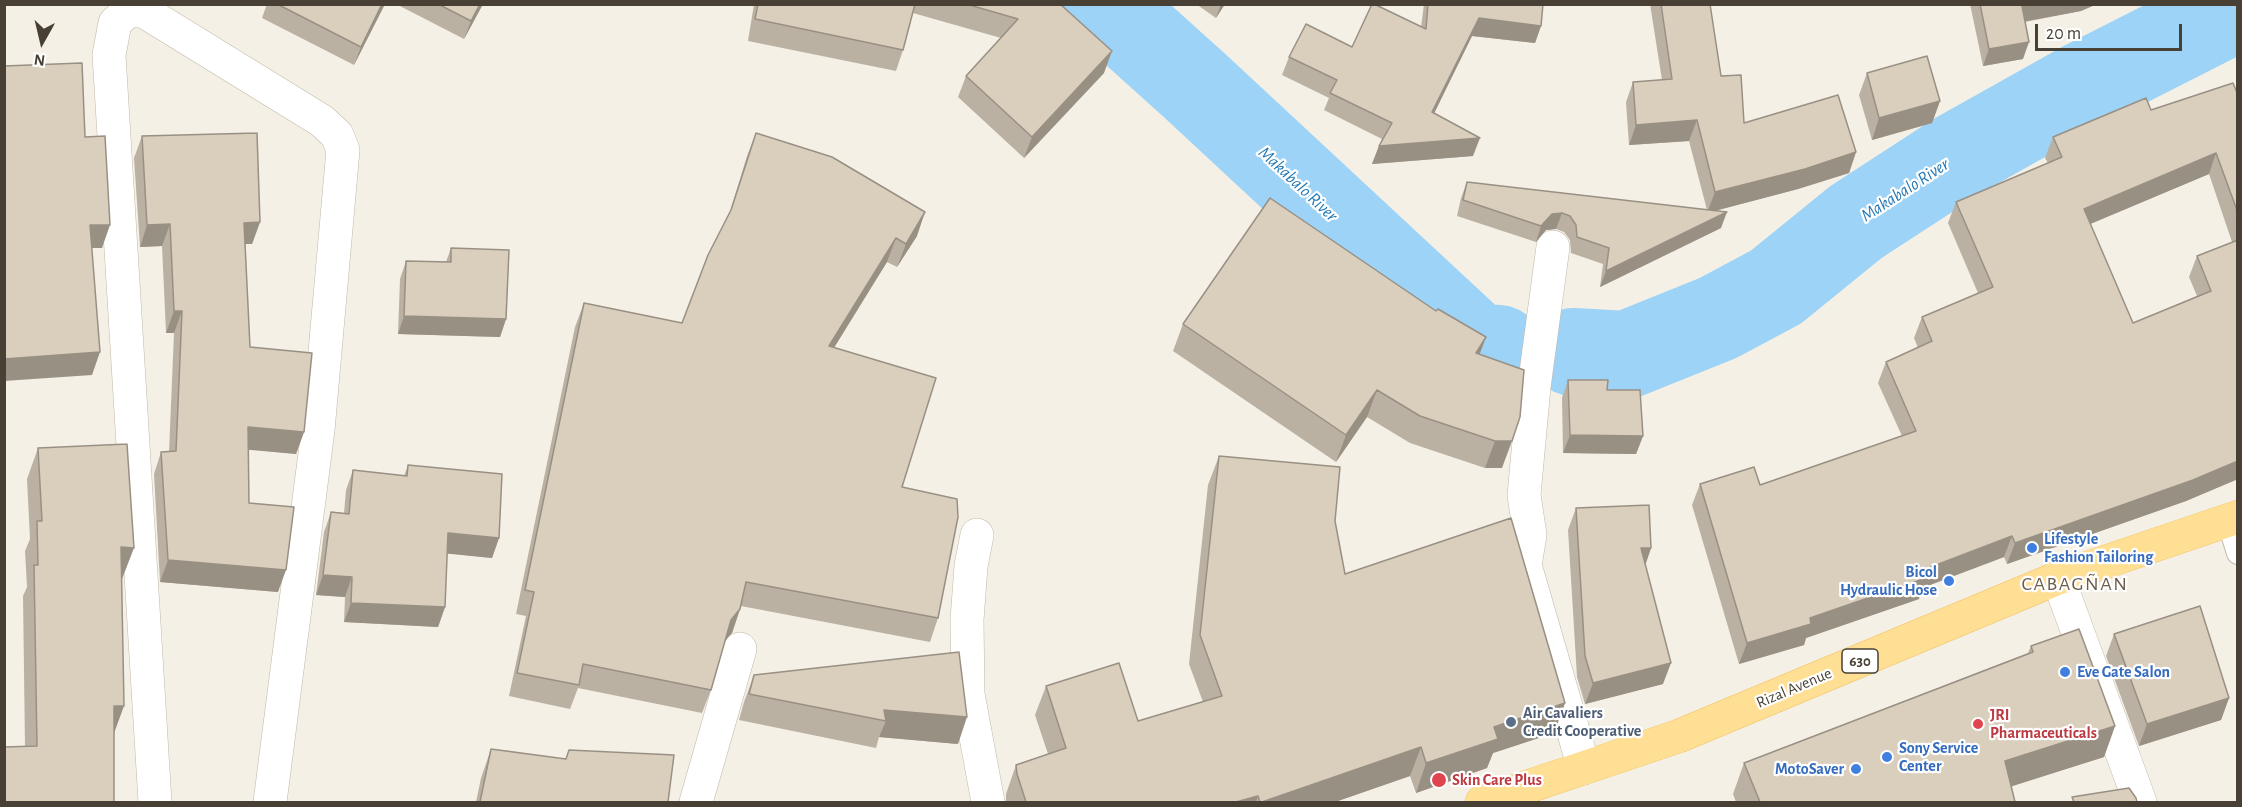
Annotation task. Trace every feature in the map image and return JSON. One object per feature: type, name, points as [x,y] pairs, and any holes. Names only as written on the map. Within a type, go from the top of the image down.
[{"type":"main road","name":"Rizal Avenue","points":[[1482,802],[1679,736],[2058,579],[2233,519]]},
{"type":"street","points":[[155,802],[109,55],[115,23],[129,10],[145,12],[322,121],[337,135],[343,150],[318,430],[270,802]]},
{"type":"street","points":[[1553,247],[1534,387],[1524,495],[1530,535],[1525,565],[1584,768]]},
{"type":"street","points":[[977,536],[971,566],[967,620],[968,694],[988,802]]},
{"type":"street","points":[[2058,579],[2140,802]]},
{"type":"street","points":[[696,802],[740,649]]},
{"type":"lane","points":[[2233,519],[2238,553]]},
{"type":"building","points":[[277,4],[382,4],[361,47]]},
{"type":"building","points":[[438,4],[480,4],[471,21]]},
{"type":"building","points":[[758,4],[915,4],[903,50],[755,19]]},
{"type":"building","points":[[966,4],[1060,4],[1112,51],[1032,137],[966,76],[1018,19]]},
{"type":"building","points":[[1372,4],[1426,29],[1428,4],[1543,4],[1541,26],[1479,18],[1432,112],[1480,138],[1379,146],[1392,123],[1330,93],[1337,80],[1289,57],[1306,24],[1352,47]]},
{"type":"building","points":[[1661,4],[1710,4],[1721,76],[1741,75],[1744,123],[1838,95],[1856,152],[1805,169],[1715,192],[1697,120],[1636,125],[1633,82],[1672,79]]},
{"type":"building","points":[[1980,4],[2031,4],[2022,6],[2029,42],[1989,49]]},
{"type":"building","points":[[1927,56],[1940,101],[1879,118],[1867,73]]},
{"type":"building","points":[[82,63],[85,137],[105,136],[110,225],[90,225],[100,352],[4,359],[4,66]]},
{"type":"building","points":[[2233,83],[2238,95],[2238,213],[2216,153],[2084,209],[2133,323],[2211,291],[2197,256],[2238,240],[2238,461],[2193,480],[2015,543],[2012,536],[1923,570],[1926,578],[1810,618],[1811,624],[1747,643],[1700,484],[1754,467],[1760,485],[1916,431],[1886,362],[1932,341],[1922,317],[1993,287],[1956,202],[2062,157],[2053,137],[2146,98],[2151,110]]},
{"type":"building","points":[[257,133],[260,222],[244,223],[250,347],[312,353],[304,432],[248,427],[249,503],[294,507],[286,570],[168,560],[161,452],[176,451],[182,311],[174,311],[170,224],[147,225],[142,136]]},
{"type":"building","points":[[756,133],[832,157],[925,212],[906,244],[896,238],[829,346],[936,378],[902,487],[957,499],[958,517],[938,618],[746,582],[740,609],[731,620],[711,690],[583,664],[579,685],[517,673],[534,592],[525,590],[584,303],[682,323],[708,255],[731,210]]},
{"type":"building","points":[[1467,182],[1727,212],[1606,271],[1609,248],[1577,237],[1576,225],[1570,216],[1562,213],[1552,214],[1541,226],[1463,200]]},
{"type":"building","points":[[1270,198],[1436,311],[1438,309],[1486,337],[1476,353],[1524,370],[1520,417],[1512,441],[1495,441],[1420,416],[1377,390],[1346,435],[1183,324]]},
{"type":"building","points":[[451,248],[509,250],[506,319],[404,316],[406,261],[451,262]]},
{"type":"building","points":[[1568,380],[1608,380],[1607,390],[1640,390],[1643,436],[1570,435]]},
{"type":"building","points":[[127,444],[134,548],[121,547],[124,706],[114,706],[114,802],[4,802],[4,747],[37,746],[34,565],[38,565],[37,521],[42,521],[38,448]]},
{"type":"building","points":[[1219,456],[1340,467],[1335,521],[1345,574],[1511,518],[1565,703],[1494,727],[1498,739],[1426,763],[1421,747],[1262,802],[1258,796],[1236,802],[1026,802],[1016,765],[1066,748],[1046,686],[1119,663],[1138,721],[1222,696],[1200,635]]},
{"type":"building","points":[[408,465],[502,474],[499,538],[448,533],[445,607],[351,603],[352,577],[323,575],[331,512],[349,514],[353,470],[407,476]]},
{"type":"building","points":[[1649,505],[1651,548],[1641,548],[1671,663],[1593,683],[1585,656],[1576,508]]},
{"type":"building","points":[[2200,606],[2229,698],[2147,724],[2114,634]]},
{"type":"building","points":[[2079,629],[2115,726],[2005,761],[2015,802],[1760,802],[1744,763],[2033,652],[2031,646]]},
{"type":"building","points":[[959,652],[967,717],[884,710],[886,721],[749,694],[754,675]]},
{"type":"building","points":[[491,749],[566,759],[569,750],[674,755],[668,802],[480,802]]},
{"type":"building","points":[[2129,788],[2137,802],[2074,802],[2072,797]]},
{"type":"waterway","name":"Makabalo River","points":[[1104,4],[1477,348],[1499,349]]},
{"type":"waterway","name":"Makabalo River","points":[[1573,352],[1626,355],[1718,318],[1776,287],[1856,222],[1959,155],[2082,86],[2238,7]]},
{"type":"place","name":"Lifestyle Fashion Tailoring","points":[[2032,548]]},
{"type":"place","name":"Bicol Hydraulic Hose","points":[[1949,581]]},
{"type":"place","name":"Eve Gate Salon","points":[[2065,672]]},
{"type":"place","name":"Air Cavaliers Credit Cooperative","points":[[1511,722]]},
{"type":"place","name":"JRI Pharmaceuticals","points":[[1978,724]]},
{"type":"place","name":"Sony Service Center","points":[[1887,757]]},
{"type":"place","name":"MotoSaver","points":[[1856,769]]},
{"type":"place","name":"Skin Care Plus","points":[[1439,780]]},
{"type":"district","name":"CABAGÑAN","points":[[2075,584]]}]
